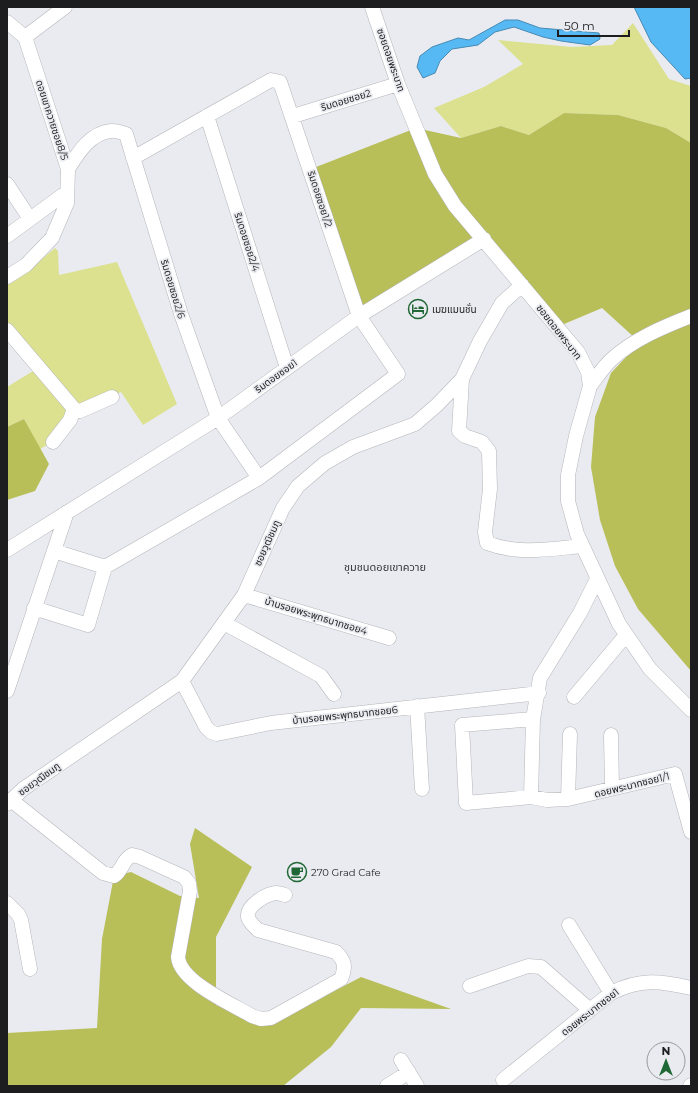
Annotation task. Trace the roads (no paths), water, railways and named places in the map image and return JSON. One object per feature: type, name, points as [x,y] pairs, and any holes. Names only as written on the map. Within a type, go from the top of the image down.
[{"type":"street","points":[[7,22],[25,37],[65,7]]},
{"type":"street","name":"ซอยดอยพระบาท","points":[[372,7],[398,84],[435,174],[455,206],[578,352],[588,372],[590,386],[576,436],[568,475],[568,501],[582,546],[619,624],[650,669],[691,710]]},
{"type":"street","name":"ดอยเขาควายซอย8/5","points":[[7,277],[26,266],[52,238],[67,203],[68,169],[25,37]]},
{"type":"street","name":"ริมดอยซอย1/2","points":[[207,116],[271,80],[280,82],[293,116],[359,316],[398,374],[259,478]]},
{"type":"street","name":"ริมดอยซอย2","points":[[293,116],[398,84]]},
{"type":"street","points":[[133,158],[207,116]]},
{"type":"street","name":"ริมดอยซอย2/4","points":[[207,116],[287,368]]},
{"type":"street","name":"ริมดอยซอย2/6","points":[[68,169],[76,156],[93,137],[112,130],[126,134],[181,314],[218,418],[259,478]]},
{"type":"street","points":[[7,184],[30,219]]},
{"type":"street","points":[[7,236],[67,192]]},
{"type":"street","name":"ริมดอยซอย1","points":[[7,550],[218,418],[359,316],[484,240]]},
{"type":"street","name":"ซอยวุฒิชมภู","points":[[9,802],[23,789],[182,681],[192,664],[244,595],[282,508],[298,486],[325,463],[353,447],[415,424],[437,405],[462,379],[480,341],[502,303],[522,285]]},
{"type":"street","points":[[590,386],[611,360],[632,343],[666,326],[691,316]]},
{"type":"street","points":[[7,330],[74,409],[80,412],[112,397]]},
{"type":"street","points":[[462,379],[459,431],[465,436],[482,442],[489,451],[490,489],[485,532],[487,543],[501,548],[527,551],[582,546]]},
{"type":"street","points":[[53,442],[70,420],[74,409]]},
{"type":"street","points":[[34,608],[88,626],[105,567],[259,478]]},
{"type":"street","points":[[7,691],[67,512]]},
{"type":"street","points":[[54,551],[105,567]]},
{"type":"street","points":[[531,797],[533,719],[539,693],[540,678],[580,613],[597,579]]},
{"type":"street","name":"บ้านรอยพระพุทธบาทซอย4","points":[[244,595],[389,638]]},
{"type":"street","points":[[224,623],[320,676],[334,694]]},
{"type":"street","points":[[574,697],[626,635]]},
{"type":"street","name":"บ้านรอยพระพุทธบาทซอย6","points":[[182,681],[203,722],[211,732],[217,734],[271,723],[539,693]]},
{"type":"street","points":[[417,706],[422,788]]},
{"type":"street","name":"ดอยพระบาทซอย1/1","points":[[533,719],[462,725],[466,802],[531,797],[546,800],[568,799],[675,774],[690,827]]},
{"type":"street","points":[[568,799],[570,734]]},
{"type":"street","points":[[611,735],[612,788]]},
{"type":"street","points":[[9,802],[103,873],[114,876],[119,871],[124,861],[132,855],[140,857],[184,877],[189,883],[190,891],[178,958],[182,971],[195,982],[252,1016],[261,1019],[271,1018],[341,979],[344,970],[343,960],[336,952],[258,930],[251,923],[248,916],[249,909],[254,904],[274,893],[285,895]]},
{"type":"street","points":[[7,903],[18,914],[21,920],[30,970]]},
{"type":"street","points":[[569,925],[612,993]]},
{"type":"street","points":[[470,986],[528,966],[541,967],[590,1010]]},
{"type":"street","name":"ดอยพระบาทซอย1","points":[[503,1080],[612,993],[634,983],[670,983],[691,988]]},
{"type":"street","points":[[401,1060],[417,1086]]},
{"type":"street","points":[[387,1086],[409,1072]]},
{"type":"water","points":[[634,7],[691,7],[691,78],[685,79],[651,42]]},
{"type":"water","points":[[505,20],[518,20],[540,28],[599,33],[600,39],[590,45],[561,41],[543,37],[514,27],[495,32],[478,45],[452,49],[440,61],[435,73],[423,78],[417,67],[420,56],[432,47],[458,38],[469,40]]},
{"type":"place","name":"เมฆแมนชั่น","points":[[418,309]]},
{"type":"place","name":"270 Grad Cafe","points":[[297,872]]},
{"type":"district","name":"ชุมชนดอยเขาควาย","points":[[385,567]]}]
